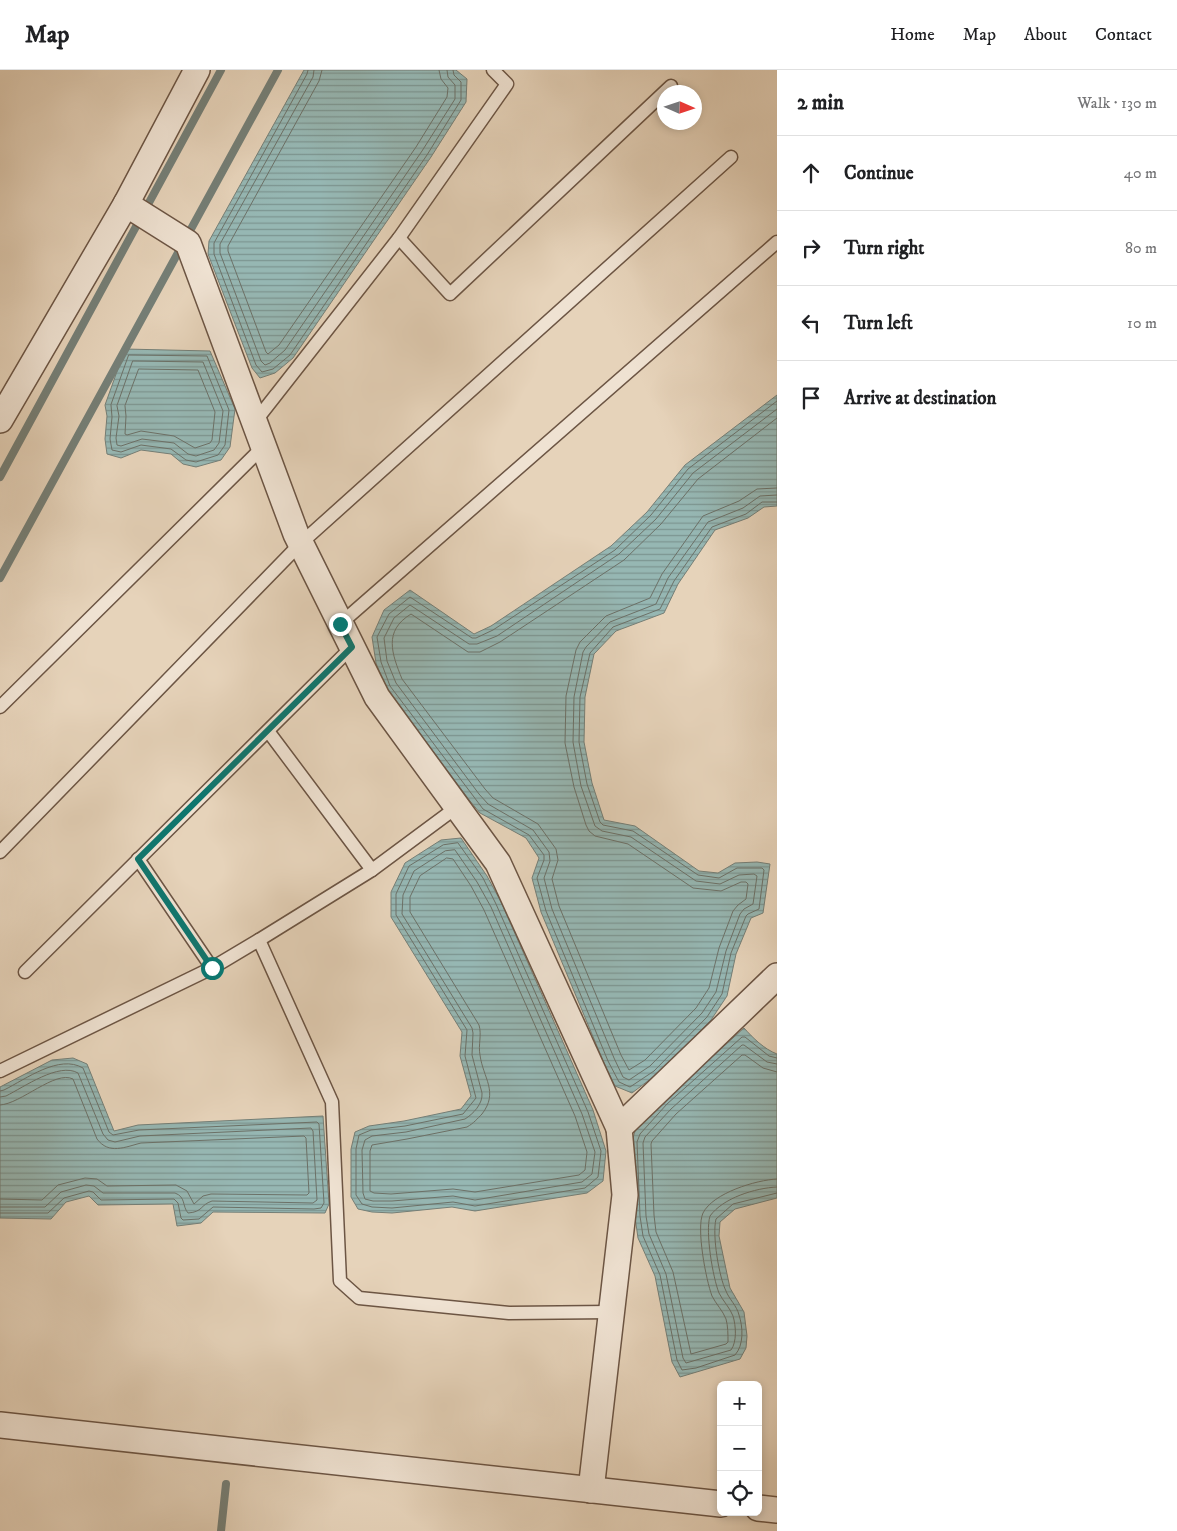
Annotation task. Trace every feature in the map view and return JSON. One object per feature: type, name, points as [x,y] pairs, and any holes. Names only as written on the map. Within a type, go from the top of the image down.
[{"type":"street","points":[[0,420],[137,211],[197,70]]},
{"type":"street","points":[[137,211],[181,239],[300,544],[377,697],[498,863],[619,1128],[625,1195],[591,1490]]},
{"type":"street","points":[[619,1128],[777,976]]},
{"type":"street","points":[[0,1425],[717,1504]]},
{"type":"street","points":[[762,1508],[777,1510]]},
{"type":"lane","points":[[254,423],[399,238],[507,84],[493,70]]},
{"type":"lane","points":[[399,238],[450,294],[657,99]]},
{"type":"lane","points":[[0,852],[300,544],[732,157]]},
{"type":"lane","points":[[340,624],[777,242]]},
{"type":"lane","points":[[0,707],[263,447]]},
{"type":"lane","points":[[24,972],[352,647]]},
{"type":"lane","points":[[268,730],[372,870]]},
{"type":"lane","points":[[0,1071],[212,968],[372,870],[457,807]]},
{"type":"lane","points":[[138,859],[212,968]]},
{"type":"lane","points":[[259,940],[332,1102],[340,1281],[359,1298],[509,1314],[611,1312]]},
{"type":"water","points":[[304,70],[456,70],[467,79],[466,102],[431,157],[293,358],[275,373],[260,378],[252,368],[208,254],[209,241]]},
{"type":"water","points":[[125,349],[210,351],[235,409],[230,447],[221,460],[196,467],[183,464],[171,454],[141,450],[121,458],[107,454],[105,439],[107,416],[105,405]]},
{"type":"water","points":[[777,395],[777,506],[764,507],[748,518],[715,530],[678,584],[664,613],[616,631],[594,654],[585,697],[584,742],[592,783],[604,820],[635,826],[699,871],[718,873],[735,863],[757,862],[770,864],[763,913],[751,918],[736,954],[727,996],[711,1020],[657,1074],[632,1093],[615,1086],[541,912],[532,878],[539,858],[526,838],[480,813],[470,801],[386,688],[376,663],[372,637],[384,610],[410,590],[474,634],[491,626],[611,546],[647,512],[685,465]]},
{"type":"water","points":[[461,838],[487,876],[501,902],[593,1110],[606,1151],[603,1181],[587,1193],[475,1211],[452,1207],[392,1213],[358,1209],[351,1197],[351,1149],[355,1132],[369,1126],[461,1109],[471,1096],[460,1056],[462,1032],[391,917],[391,892],[405,863],[441,840]]},
{"type":"water","points":[[744,1028],[763,1046],[777,1054],[777,1198],[735,1209],[720,1222],[719,1236],[730,1288],[744,1312],[747,1336],[746,1348],[740,1359],[680,1377],[672,1362],[655,1276],[638,1238],[635,1217],[632,1142],[635,1131],[663,1101]]},
{"type":"water","points":[[73,1058],[87,1064],[114,1131],[138,1125],[323,1116],[329,1204],[325,1213],[213,1212],[201,1223],[177,1226],[173,1204],[98,1205],[89,1196],[66,1202],[51,1219],[0,1218],[0,1087],[52,1060]]},
{"type":"waterway","points":[[0,477],[221,70]]},
{"type":"waterway","points":[[0,578],[278,70]]},
{"type":"waterway","points":[[221,1531],[226,1484]]},
{"type":"route","points":[[212,968],[138,859],[352,647],[340,624]]}]
